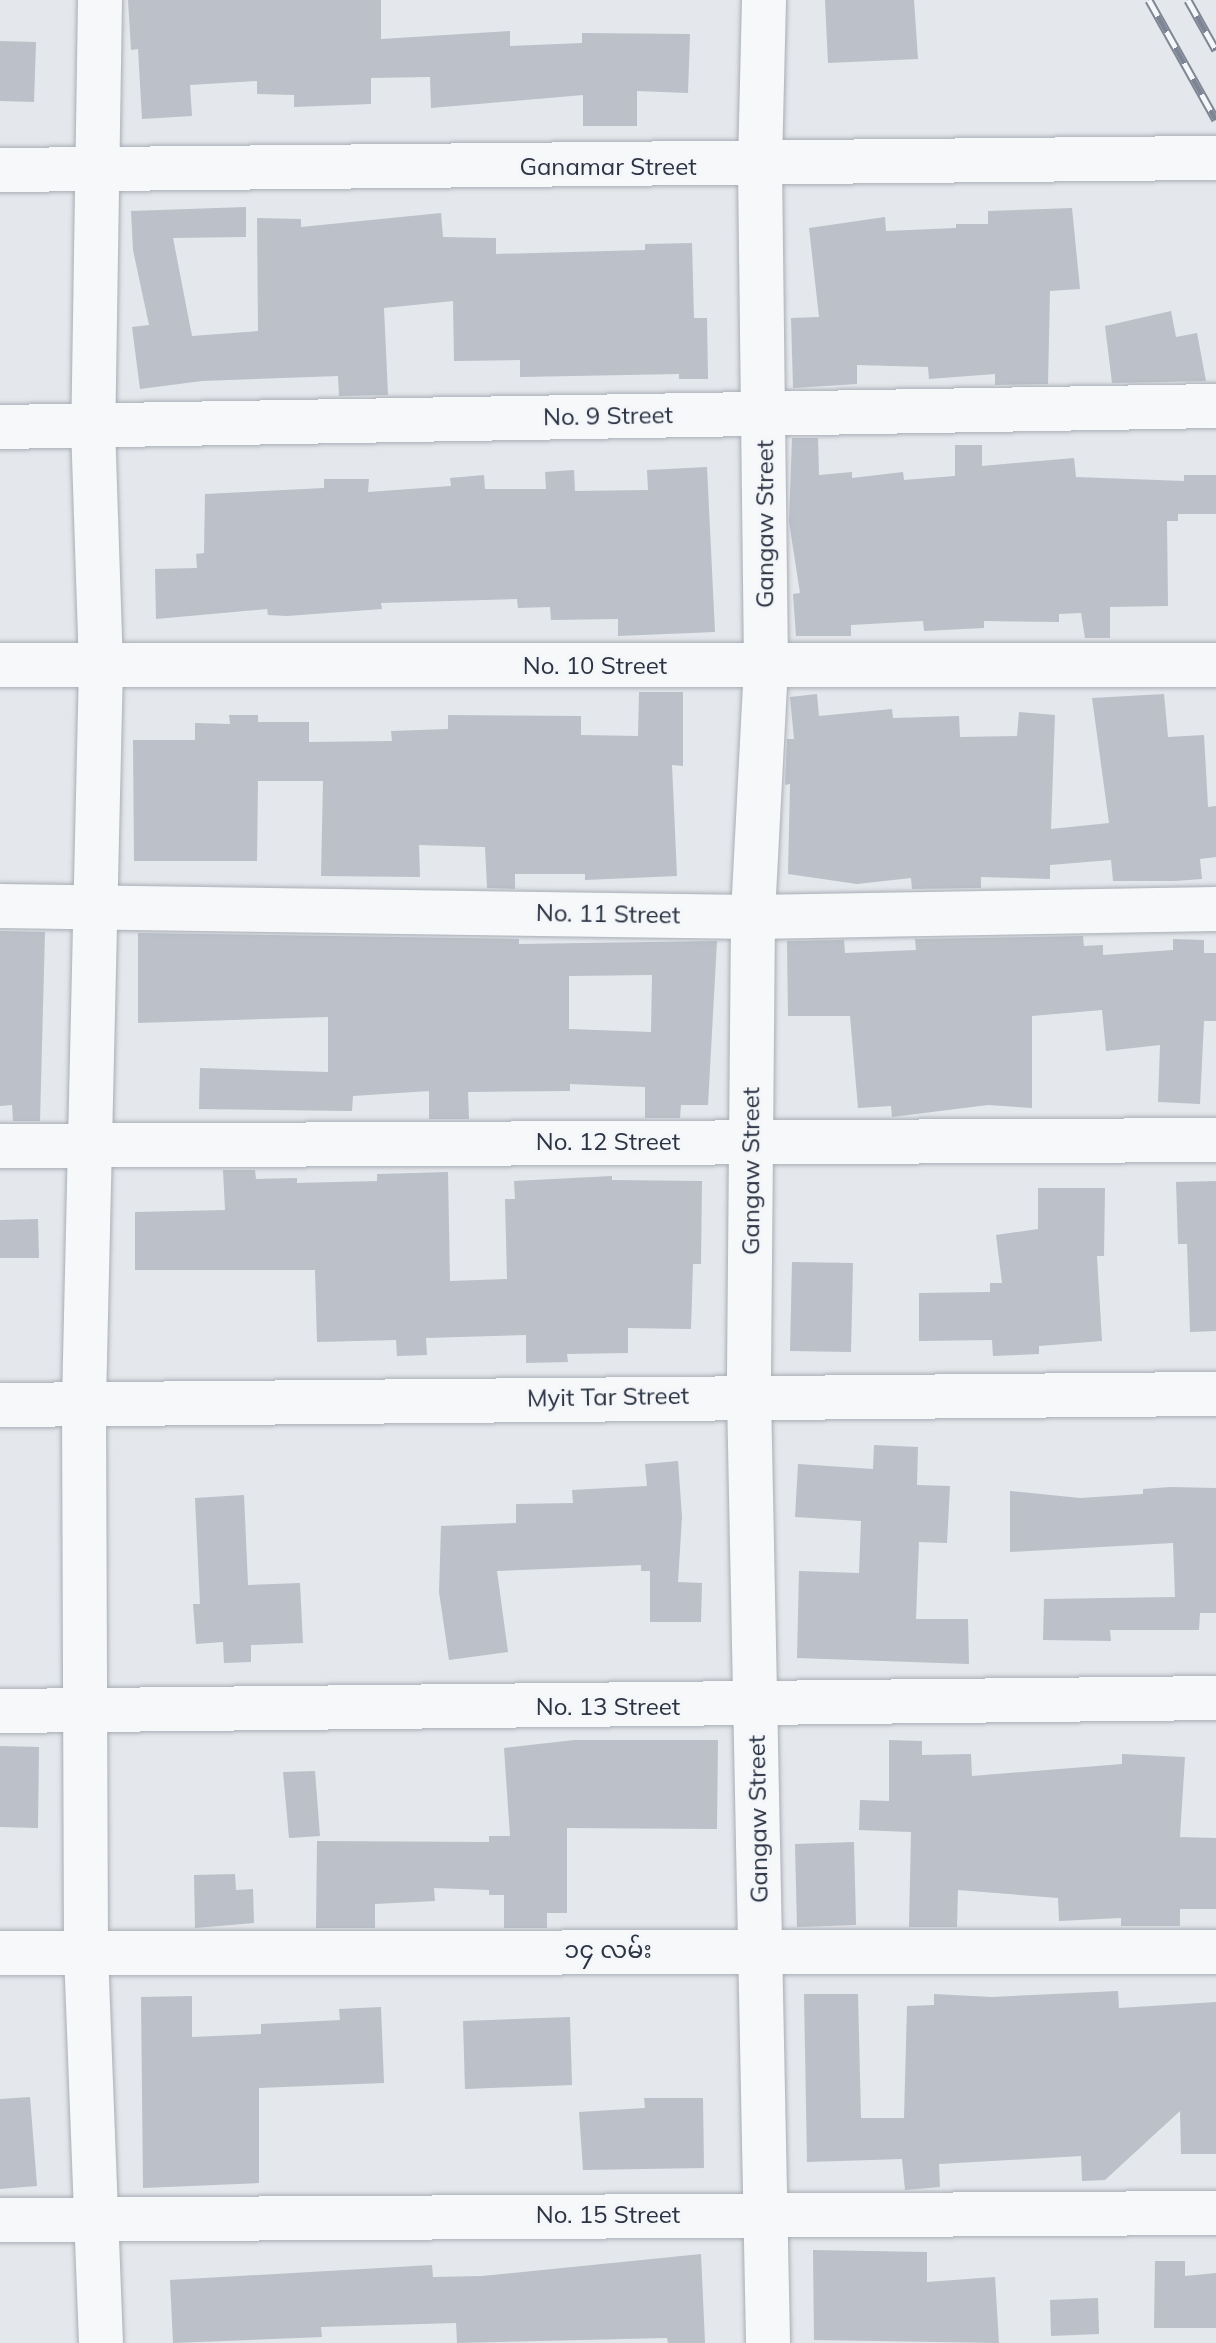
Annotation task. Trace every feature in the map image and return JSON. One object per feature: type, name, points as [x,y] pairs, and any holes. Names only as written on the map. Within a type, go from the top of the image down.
[{"type":"street","points":[[100,0],[93,426],[101,665],[98,905],[84,1404],[86,1953],[101,2343]]},
{"type":"street","name":"Gangaw Street","points":[[764,0],[760,166],[766,666],[753,917],[749,1395],[768,2343]]},
{"type":"street","name":"Ganamar Street","points":[[0,170],[760,166],[1216,158]]},
{"type":"street","name":"No. 9 Street","points":[[0,427],[1216,406]]},
{"type":"street","name":"No. 10 Street","points":[[0,665],[1203,666]]},
{"type":"street","name":"No. 11 Street","points":[[0,906],[98,905],[753,917],[1216,909]]},
{"type":"street","name":"No. 12 Street","points":[[0,1146],[1216,1140]]},
{"type":"street","name":"Myit Tar Street","points":[[0,1405],[749,1395],[1216,1394]]},
{"type":"street","name":"No. 13 Street","points":[[0,1711],[757,1706],[1216,1698]]},
{"type":"street","name":"၁၄ လမ်း","points":[[0,1953],[760,1949],[1216,1952]]},
{"type":"street","name":"No. 15 Street","points":[[0,2220],[1216,2213]]},
{"type":"building","points":[[128,0],[381,0],[381,39],[510,31],[510,46],[582,43],[582,33],[690,34],[688,93],[637,91],[637,126],[583,126],[583,95],[431,108],[430,77],[371,78],[371,104],[294,107],[294,95],[257,94],[257,81],[190,85],[192,116],[142,119],[138,49],[131,50]]},
{"type":"building","points":[[825,0],[914,0],[918,59],[828,63]]},
{"type":"building","points":[[0,41],[36,42],[34,102],[0,101]]},
{"type":"building","points":[[246,207],[246,237],[173,238],[192,336],[258,331],[257,218],[301,219],[301,227],[441,213],[443,237],[496,238],[496,254],[645,250],[645,244],[692,243],[694,318],[707,318],[708,379],[679,379],[679,374],[520,377],[520,360],[454,361],[453,301],[384,308],[388,395],[339,396],[338,376],[202,381],[140,389],[132,327],[149,325],[133,250],[131,211]]},
{"type":"building","points":[[1072,208],[1080,289],[1050,291],[1048,384],[995,385],[995,374],[929,379],[928,367],[857,365],[857,384],[793,388],[791,318],[819,317],[809,228],[885,217],[886,231],[956,228],[956,224],[988,224],[988,211]]},
{"type":"building","points":[[1171,311],[1176,337],[1197,333],[1206,381],[1112,383],[1105,326]]},
{"type":"building","points":[[792,438],[818,438],[819,475],[852,472],[852,478],[903,472],[904,480],[955,476],[955,445],[982,445],[982,466],[1074,458],[1076,477],[1184,481],[1184,475],[1216,475],[1216,514],[1178,514],[1178,521],[1167,521],[1168,606],[1110,607],[1110,638],[1085,638],[1081,613],[1059,614],[1059,622],[984,621],[984,628],[924,631],[923,621],[851,625],[851,636],[796,636],[793,594],[800,593],[789,522]]},
{"type":"building","points":[[707,467],[715,632],[618,636],[618,619],[551,620],[550,607],[518,608],[517,599],[381,603],[382,609],[287,616],[268,615],[267,609],[156,619],[155,569],[197,568],[196,554],[204,553],[205,494],[324,488],[324,479],[369,479],[368,492],[451,486],[450,478],[484,475],[485,489],[546,489],[545,472],[574,470],[575,491],[648,490],[647,470]]},
{"type":"building","points":[[639,692],[683,692],[683,766],[672,765],[677,876],[585,880],[585,874],[515,874],[515,889],[487,888],[485,847],[419,845],[420,877],[321,876],[323,781],[258,781],[257,861],[134,861],[133,740],[195,740],[195,723],[230,724],[229,715],[258,715],[258,722],[309,722],[309,742],[392,741],[391,731],[448,729],[448,715],[581,716],[581,735],[638,736]]},
{"type":"building","points":[[817,694],[819,716],[892,709],[893,718],[959,716],[960,737],[1017,736],[1019,712],[1055,715],[1051,829],[1109,823],[1092,698],[1164,694],[1168,737],[1204,735],[1208,807],[1216,806],[1216,857],[1200,859],[1202,879],[1175,881],[1113,881],[1111,860],[1050,865],[1050,879],[981,877],[981,888],[912,889],[911,878],[857,884],[788,874],[790,784],[785,785],[787,739],[794,739],[790,697]]},
{"type":"building","points":[[0,931],[45,932],[40,1121],[13,1121],[12,1105],[0,1106]]},
{"type":"building","points":[[138,933],[519,939],[519,944],[717,941],[708,1105],[681,1105],[680,1118],[645,1118],[645,1087],[570,1084],[570,1091],[468,1092],[469,1119],[429,1119],[429,1091],[353,1096],[352,1111],[199,1109],[200,1068],[328,1072],[328,1017],[138,1023]],"holes":[[[652,975],[651,1032],[569,1029],[569,976]]]},
{"type":"building","points":[[1083,936],[1084,946],[1103,945],[1103,955],[1173,950],[1173,939],[1204,940],[1204,953],[1216,953],[1216,1021],[1204,1021],[1200,1104],[1158,1102],[1160,1045],[1106,1051],[1102,1010],[1032,1016],[1032,1108],[988,1105],[892,1117],[891,1106],[858,1108],[850,1016],[788,1016],[787,941],[844,940],[845,953],[916,950],[915,939]]},
{"type":"building","points":[[223,1170],[255,1170],[256,1179],[297,1178],[297,1183],[377,1181],[377,1174],[448,1172],[450,1281],[507,1279],[505,1199],[515,1199],[514,1181],[612,1176],[612,1180],[702,1181],[701,1264],[693,1264],[691,1329],[628,1328],[628,1353],[567,1354],[568,1362],[526,1363],[526,1335],[426,1338],[427,1355],[397,1356],[396,1340],[317,1342],[315,1270],[135,1270],[135,1212],[225,1210]]},
{"type":"building","points":[[1216,1181],[1216,1331],[1190,1332],[1187,1244],[1178,1244],[1176,1182]]},
{"type":"building","points":[[1038,1188],[1105,1188],[1104,1256],[1097,1256],[1102,1341],[1039,1346],[1039,1354],[993,1356],[992,1340],[919,1341],[919,1293],[990,1292],[990,1283],[1002,1283],[996,1235],[1038,1229]]},
{"type":"building","points":[[38,1219],[39,1258],[0,1258],[0,1220]]},
{"type":"building","points":[[792,1262],[853,1263],[851,1352],[790,1351]]},
{"type":"building","points":[[874,1445],[918,1447],[917,1485],[950,1486],[947,1543],[919,1542],[916,1619],[968,1619],[969,1664],[797,1658],[799,1571],[859,1573],[861,1521],[795,1517],[798,1464],[873,1469]]},
{"type":"building","points":[[678,1461],[682,1517],[678,1582],[702,1583],[701,1622],[650,1622],[650,1571],[641,1571],[641,1565],[497,1571],[508,1652],[449,1660],[439,1592],[441,1526],[516,1523],[516,1504],[573,1503],[572,1490],[647,1486],[645,1464]]},
{"type":"building","points":[[1216,1488],[1216,1613],[1200,1613],[1199,1630],[1110,1630],[1111,1641],[1043,1640],[1044,1599],[1175,1597],[1173,1543],[1010,1552],[1010,1491],[1080,1498],[1143,1494],[1143,1489]]},
{"type":"building","points":[[244,1495],[248,1585],[300,1583],[303,1643],[251,1645],[251,1662],[224,1663],[223,1642],[196,1644],[193,1604],[200,1604],[195,1498]]},
{"type":"building","points":[[574,1740],[718,1740],[717,1829],[567,1828],[567,1913],[547,1913],[547,1928],[504,1928],[504,1895],[489,1895],[489,1890],[434,1888],[435,1901],[375,1904],[375,1928],[316,1928],[317,1841],[489,1842],[489,1836],[510,1836],[504,1748]]},
{"type":"building","points":[[889,1740],[922,1741],[922,1755],[971,1754],[972,1776],[1122,1764],[1122,1754],[1185,1757],[1180,1837],[1216,1838],[1216,1909],[1180,1909],[1180,1926],[1121,1926],[1121,1918],[1059,1921],[1058,1898],[958,1890],[957,1927],[909,1927],[911,1832],[859,1830],[860,1800],[889,1801]]},
{"type":"building","points":[[0,1746],[39,1747],[38,1828],[0,1827]]},
{"type":"building","points":[[315,1771],[320,1836],[289,1838],[283,1772]]},
{"type":"building","points":[[854,1842],[856,1925],[797,1927],[795,1844]]},
{"type":"building","points":[[235,1874],[236,1890],[253,1889],[254,1923],[195,1928],[194,1875]]},
{"type":"building","points":[[1118,1991],[1119,2008],[1216,2002],[1216,2154],[1181,2154],[1180,2111],[1105,2180],[1082,2181],[1081,2156],[939,2164],[940,2187],[905,2190],[902,2159],[807,2162],[804,1994],[858,1994],[861,2118],[904,2118],[907,2006],[934,2005],[934,1994],[992,1997]]},
{"type":"building","points":[[192,1996],[192,2037],[261,2034],[261,2024],[340,2020],[339,2009],[381,2007],[384,2083],[259,2088],[259,2183],[143,2188],[141,1997]]},
{"type":"building","points":[[570,2017],[572,2085],[465,2089],[463,2021]]},
{"type":"building","points":[[30,2097],[37,2186],[0,2189],[0,2099]]},
{"type":"building","points":[[644,2098],[703,2098],[704,2168],[583,2170],[579,2112],[645,2108]]},
{"type":"building","points":[[813,2250],[927,2252],[927,2282],[995,2277],[999,2343],[814,2340]]},
{"type":"building","points":[[701,2254],[705,2343],[668,2343],[667,2338],[457,2343],[456,2323],[321,2327],[322,2337],[173,2343],[170,2280],[432,2265],[433,2277],[482,2276]]},
{"type":"building","points":[[1155,2261],[1185,2261],[1185,2276],[1216,2273],[1216,2328],[1154,2328]]},
{"type":"building","points":[[1098,2298],[1099,2334],[1051,2336],[1050,2300]]},
{"type":"railway","points":[[1149,0],[1216,120]]},
{"type":"railway","points":[[1188,0],[1216,50]]}]
